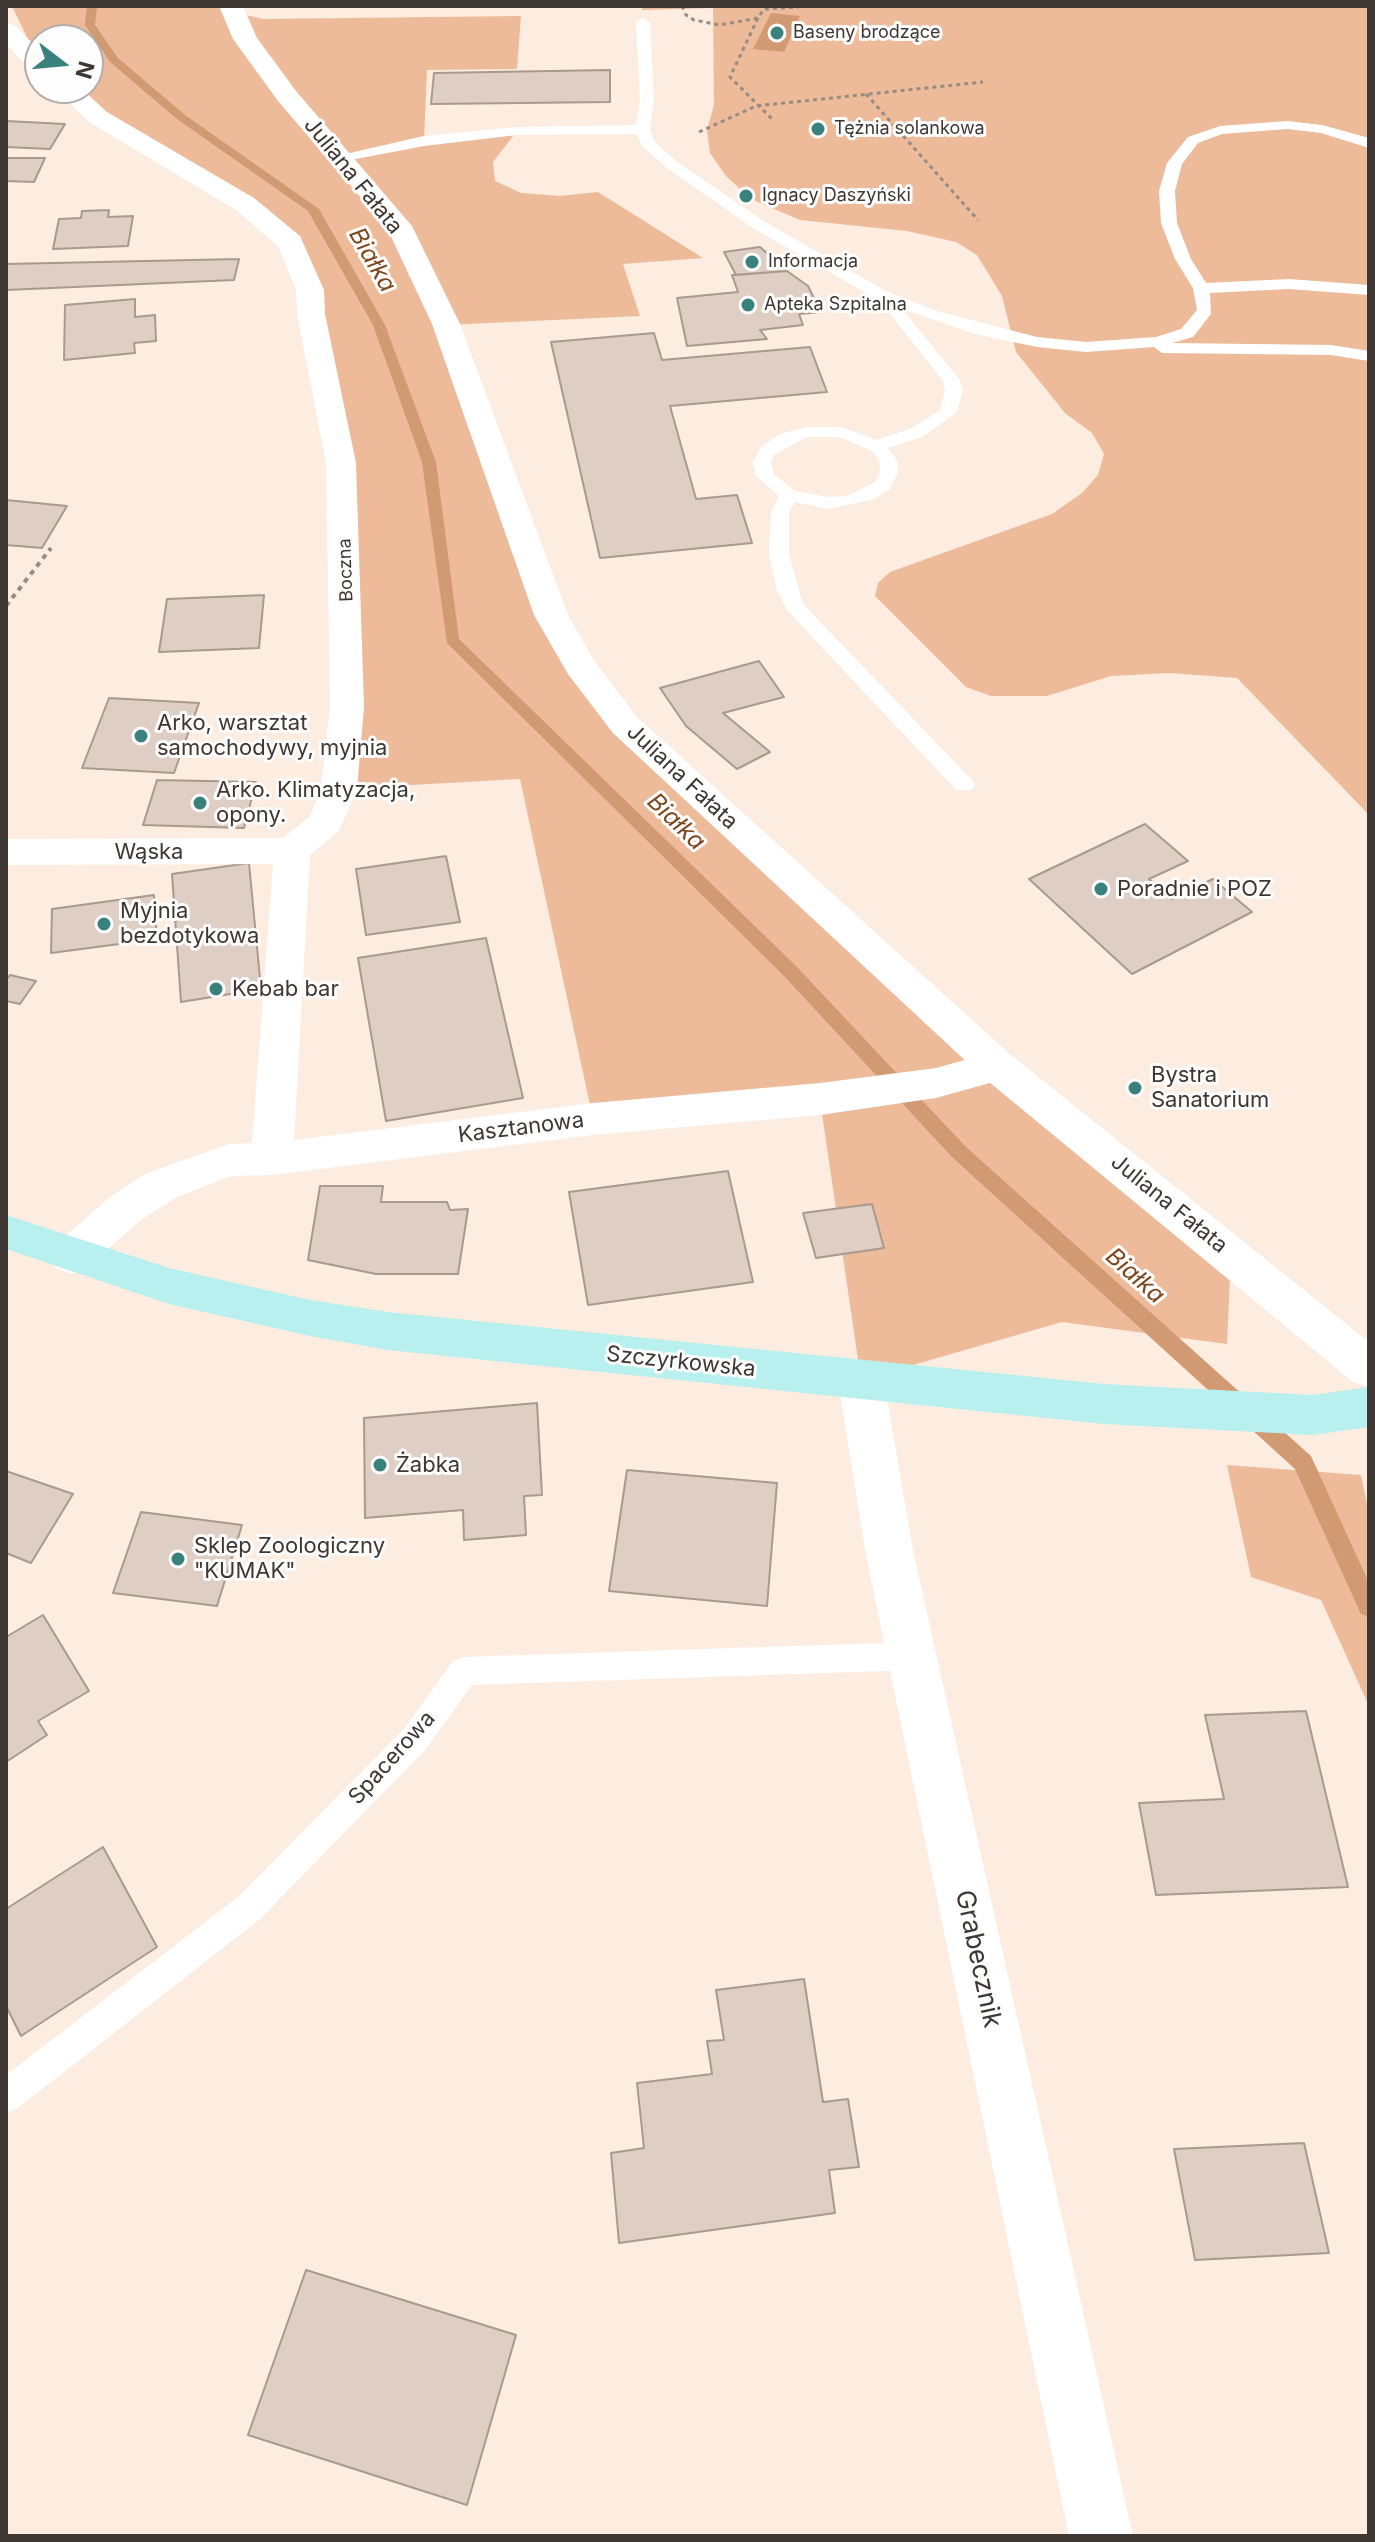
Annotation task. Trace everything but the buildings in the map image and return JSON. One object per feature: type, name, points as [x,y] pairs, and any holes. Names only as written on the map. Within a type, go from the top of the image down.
[{"type":"main road","name":"Szczyrkowska","points":[[6,1232],[169,1286],[388,1331],[861,1380],[1191,1409],[1304,1415],[1369,1407]]},
{"type":"street","name":"Juliana Fałata","points":[[231,6],[245,39],[287,96],[399,226],[446,324],[551,615],[580,666],[625,725],[997,1066],[1369,1368]]},
{"type":"street","points":[[6,30],[24,49]]},
{"type":"street","name":"Boczna","points":[[84,104],[98,117],[245,204],[290,242],[310,290],[311,314],[341,463],[347,707],[339,789],[326,822],[292,851]]},
{"type":"street","points":[[272,1159],[292,851]]},
{"type":"street","name":"Wąska","points":[[6,852],[292,851]]},
{"type":"street","name":"Kasztanowa","points":[[71,1256],[125,1209],[160,1186],[229,1160],[272,1159],[593,1119],[857,1094],[936,1083],[997,1066]]},
{"type":"street","name":"Grabecznik","points":[[861,1380],[889,1550],[1101,2536]]},
{"type":"lane","points":[[643,22],[647,100],[643,129],[653,149],[759,225],[878,294],[931,315],[1037,342],[1086,347],[1331,350],[1369,356]]},
{"type":"lane","points":[[1086,347],[1158,342],[1187,333],[1205,310],[1201,288],[1183,259],[1169,223],[1167,191],[1175,163],[1193,140],[1220,130],[1287,125],[1322,129],[1369,143]]},
{"type":"lane","points":[[340,157],[424,141],[517,131],[643,129]]},
{"type":"lane","points":[[1201,288],[1289,284],[1369,290]]},
{"type":"lane","points":[[877,446],[938,421],[948,412],[954,390],[951,380],[902,317],[878,294]]},
{"type":"lane","points":[[806,432],[841,432],[877,446],[888,460],[889,472],[883,485],[868,495],[828,503],[789,495],[765,476],[762,463],[767,451],[786,438],[806,432]]},
{"type":"lane","points":[[789,495],[780,512],[779,554],[787,591],[795,607],[964,785]]},
{"type":"lane","name":"Spacerowa","points":[[6,2096],[249,1908],[415,1739],[464,1671],[913,1656]]},
{"type":"path","points":[[682,6],[686,15],[706,23],[735,24],[758,18]]},
{"type":"path","points":[[773,120],[730,77],[758,18],[766,8],[812,6]]},
{"type":"path","points":[[653,149],[718,126],[756,106],[983,82]]},
{"type":"path","points":[[865,94],[978,220]]},
{"type":"path","points":[[6,606],[51,548]]},
{"type":"shaded area","points":[[12,6],[231,6],[233,12],[263,19],[521,16],[517,69],[427,70],[424,141],[517,131],[493,162],[495,181],[521,193],[560,196],[598,192],[703,258],[623,264],[640,316],[446,325],[580,666],[1231,1255],[1227,1344],[1062,1322],[861,1380],[820,1100],[593,1119],[520,779],[339,789],[341,463],[290,242],[89,104],[104,104],[104,24],[24,24],[24,31]]},
{"type":"shaded area","points":[[642,6],[1369,6],[1369,815],[1237,678],[1170,673],[1111,676],[1047,696],[991,696],[966,687],[875,596],[878,583],[890,572],[1052,514],[1082,493],[1098,475],[1104,454],[1092,433],[1065,413],[1016,352],[1002,296],[977,255],[956,242],[907,231],[800,220],[751,199],[726,176],[710,153],[707,130],[714,105],[713,8],[642,10]]},
{"type":"shaded area","name":"Baseny brodzące","points":[[771,13],[800,16],[784,52],[753,49]]},
{"type":"shaded area","points":[[1227,1465],[1361,1475],[1369,1513],[1369,1706],[1321,1600],[1251,1577]]},
{"type":"waterway","name":"Białka","points":[[92,6],[90,25],[114,60],[181,117],[313,209],[379,325],[429,462],[452,640],[790,971],[959,1152],[1303,1463],[1369,1607]]},
{"type":"place","name":"Baseny brodzące","points":[[777,33]]},
{"type":"place","name":"Tężnia solankowa","points":[[818,129]]},
{"type":"place","name":"Ignacy Daszyński","points":[[746,196]]},
{"type":"place","name":"Informacja","points":[[752,262]]},
{"type":"place","name":"Apteka Szpitalna","points":[[748,305]]},
{"type":"place","name":"Arko, warsztat samochodywy, myjnia","points":[[141,736]]},
{"type":"place","name":"Arko. Klimatyzacja, opony.","points":[[200,803]]},
{"type":"place","name":"Poradnie i POZ","points":[[1101,889]]},
{"type":"place","name":"Myjnia bezdotykowa","points":[[104,924]]},
{"type":"place","name":"Kebab bar","points":[[216,989]]},
{"type":"place","name":"Bystra Sanatorium","points":[[1135,1088]]},
{"type":"place","name":"Żabka","points":[[380,1465]]},
{"type":"place","name":"Sklep Zoologiczny \"KUMAK\"","points":[[178,1559]]}]
